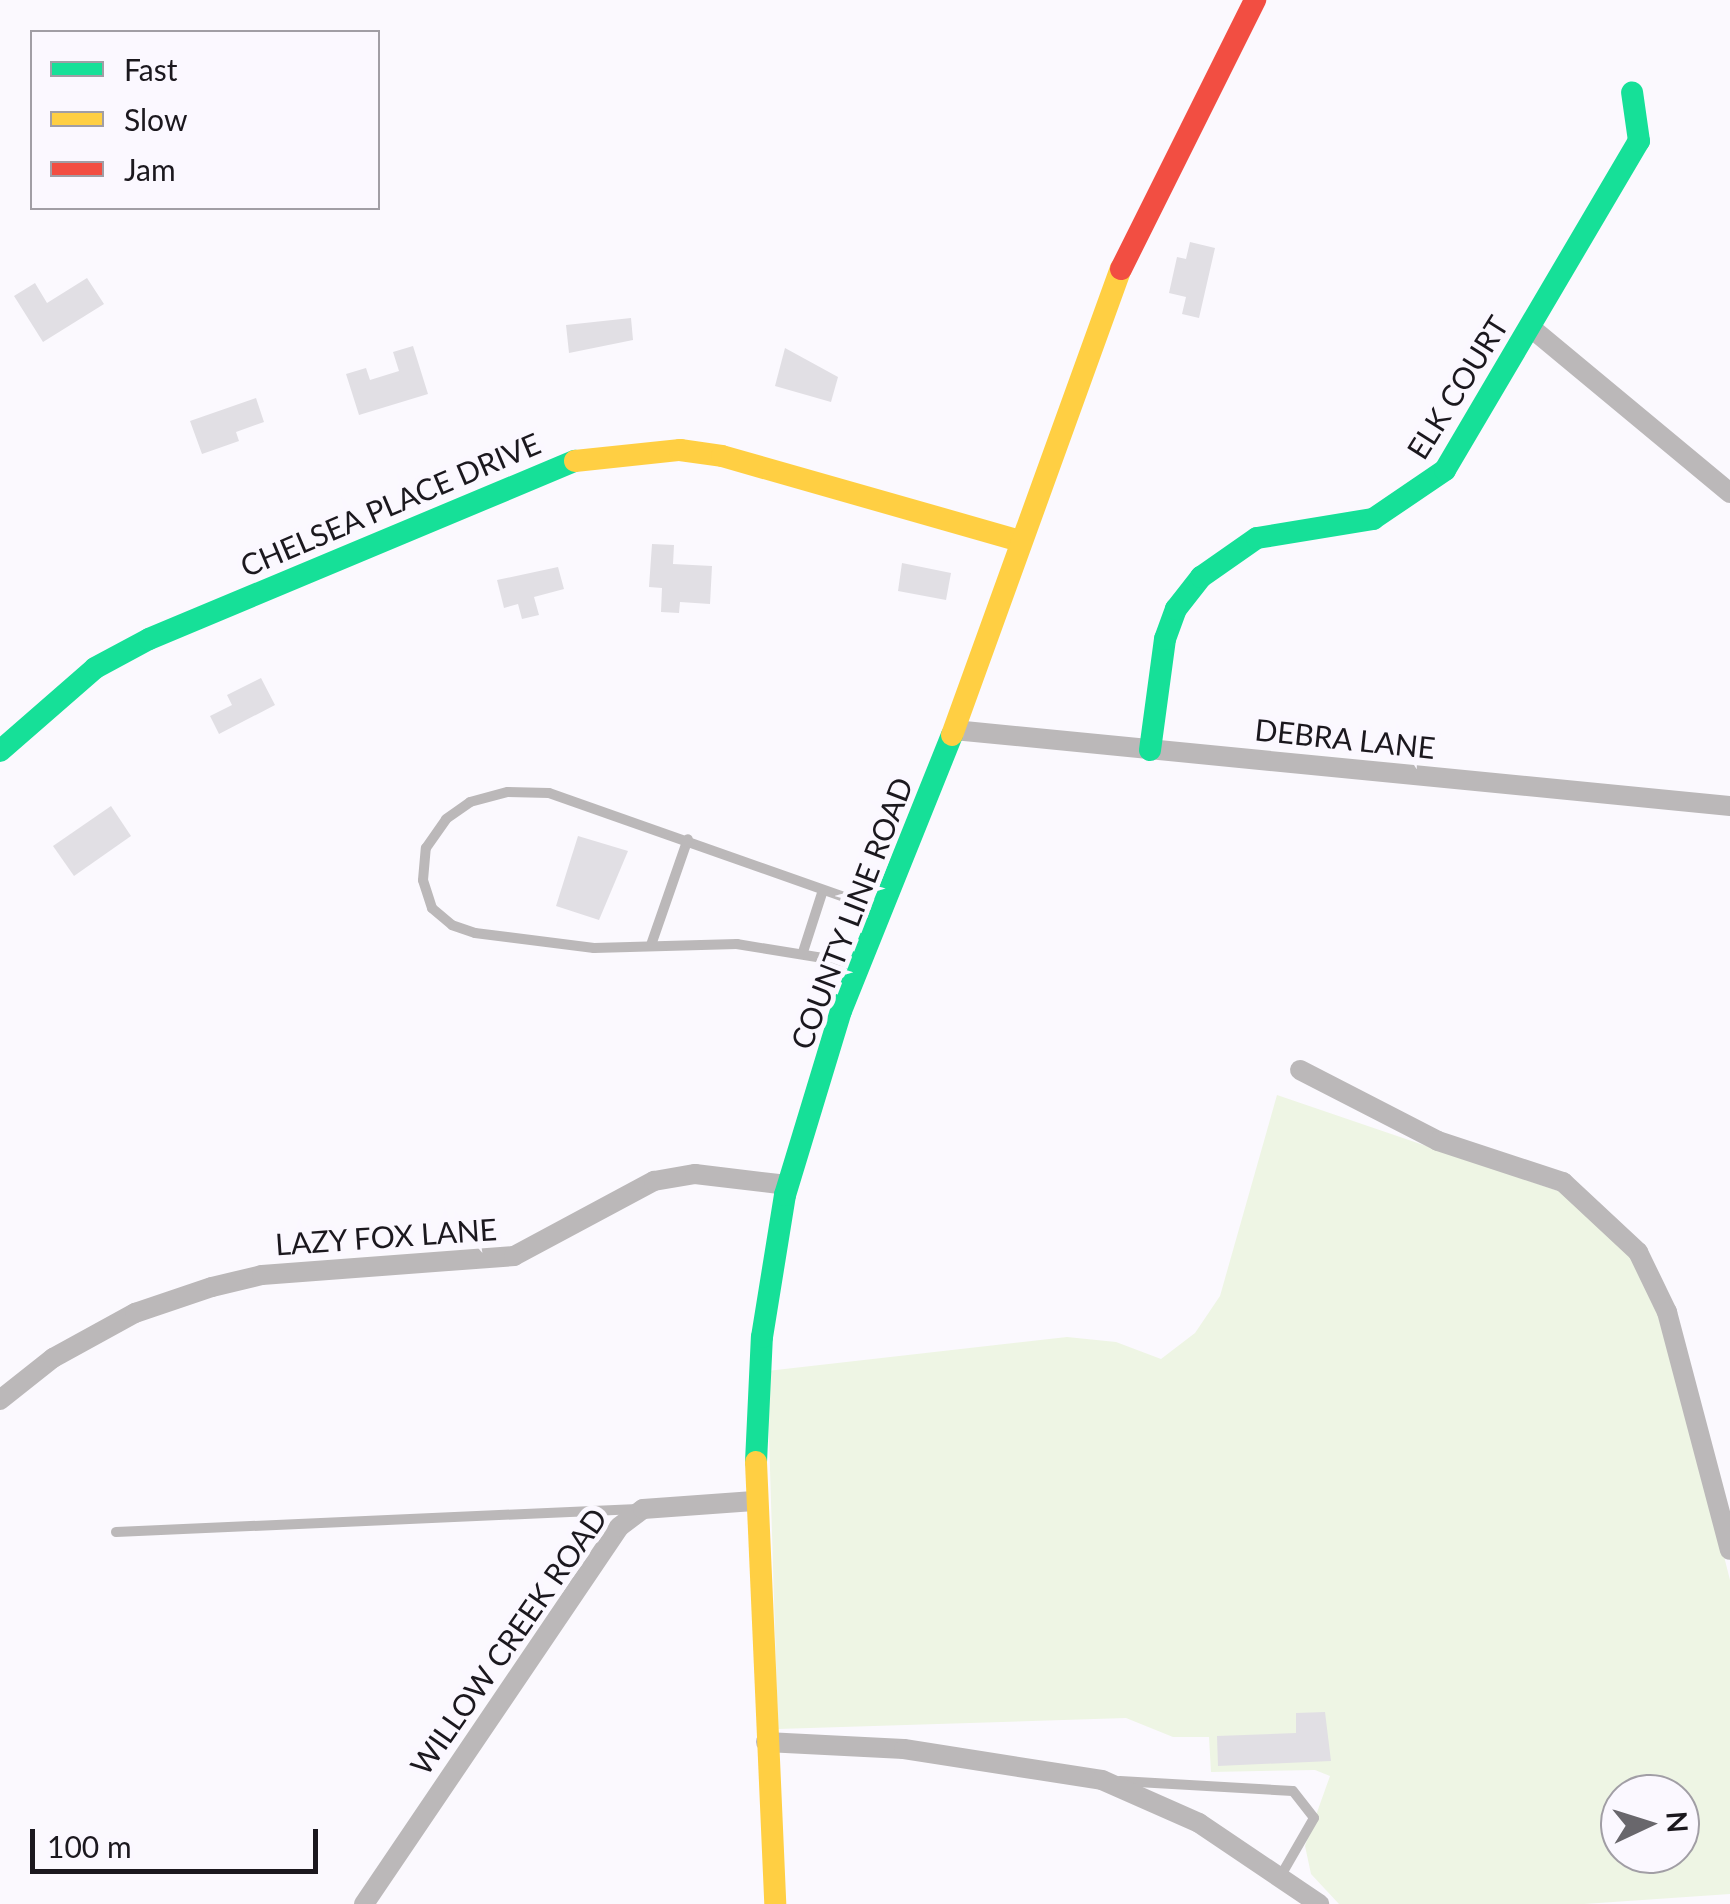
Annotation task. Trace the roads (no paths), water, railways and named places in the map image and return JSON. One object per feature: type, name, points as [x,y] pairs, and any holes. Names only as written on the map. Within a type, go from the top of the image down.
[{"type":"street","name":"COUNTY LINE ROAD","points":[[775,1904],[754,1502],[762,1337],[787,1186],[860,964],[954,730],[1016,540],[1104,304],[1255,0]]},
{"type":"street","name":"ELK COURT","points":[[1150,750],[1165,639],[1176,609],[1201,577],[1257,538],[1373,519],[1423,491],[1445,470],[1639,141],[1632,92]]},
{"type":"street","points":[[1530,327],[1730,493]]},
{"type":"street","name":"CHELSEA PLACE DRIVE","points":[[0,751],[95,668],[149,639],[571,461],[680,450],[722,456],[1016,540]]},
{"type":"street","name":"DEBRA LANE","points":[[954,730],[1730,806]]},
{"type":"street","points":[[1300,1070],[1438,1141],[1563,1182],[1638,1252],[1672,1326],[1730,1550]]},
{"type":"street","name":"LAZY FOX LANE","points":[[0,1400],[53,1358],[136,1313],[212,1286],[262,1276],[514,1256],[654,1181],[695,1174],[787,1186]]},
{"type":"street","name":"WILLOW CREEK ROAD","points":[[364,1904],[604,1547],[643,1509],[754,1502]]},
{"type":"street","points":[[766,1742],[904,1749],[1102,1780],[1199,1823],[1320,1904]]},
{"type":"lane","points":[[860,964],[802,952],[701,942],[556,946],[452,925],[432,908],[423,880],[426,848],[446,819],[470,802],[508,792],[586,800],[882,910]]},
{"type":"lane","points":[[651,945],[688,839]]},
{"type":"lane","points":[[802,952],[822,890]]},
{"type":"lane","points":[[116,1532],[643,1509]]},
{"type":"lane","points":[[1102,1780],[1292,1790],[1314,1818],[1280,1878]]}]
